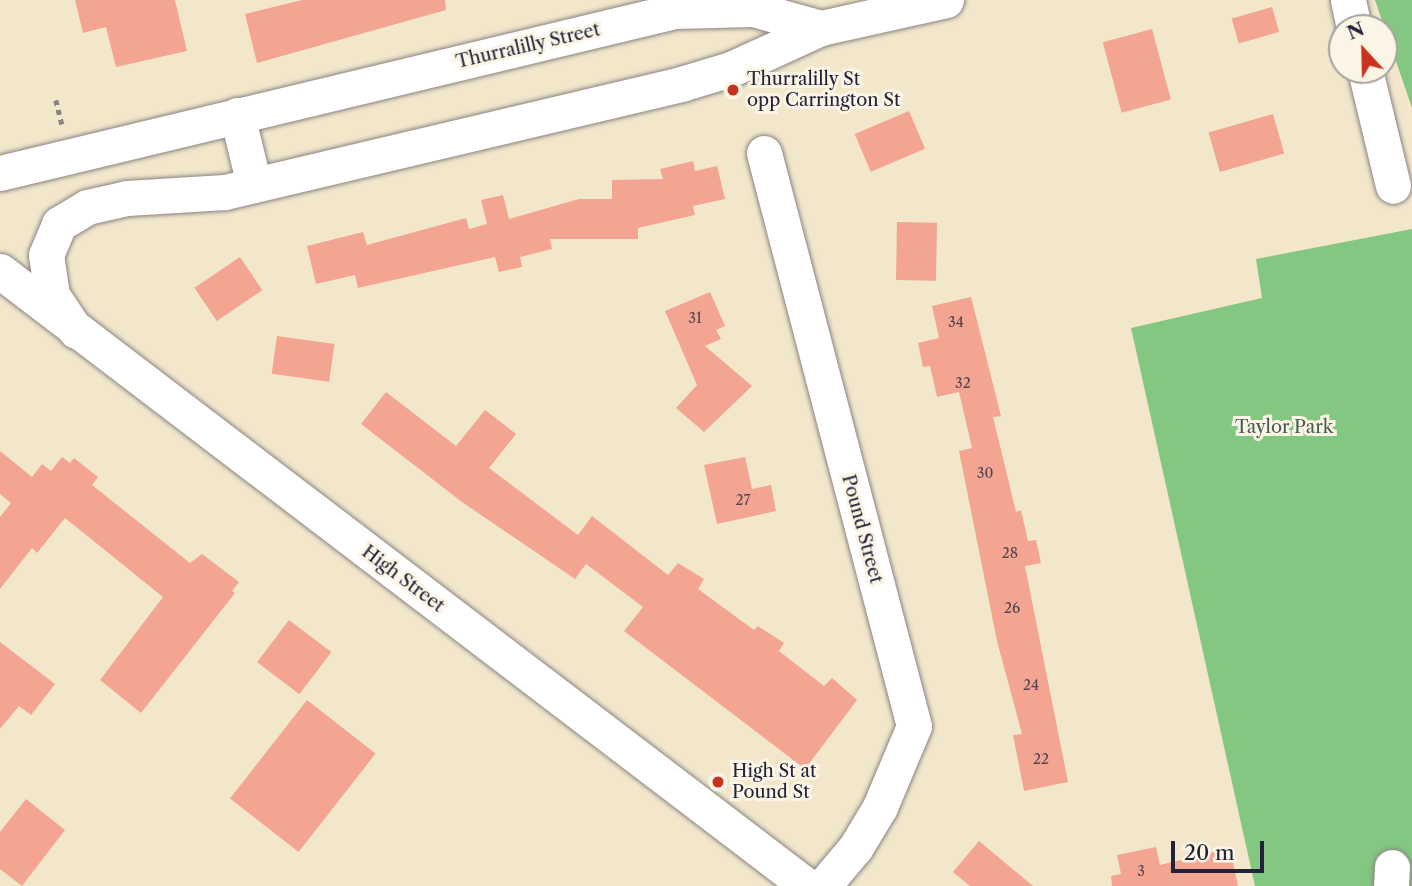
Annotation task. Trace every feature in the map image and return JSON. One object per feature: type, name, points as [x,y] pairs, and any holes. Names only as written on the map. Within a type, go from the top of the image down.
[{"type":"street","name":"Thurralilly Street","points":[[0,173],[675,11],[753,9],[821,14],[946,0]]},
{"type":"street","name":"Thurralilly Street","points":[[76,331],[56,304],[45,270],[49,240],[59,224],[106,202],[206,195],[254,185],[705,77],[821,14]]},
{"type":"street","points":[[1368,84],[1394,186]]},
{"type":"street","points":[[237,115],[254,185]]},
{"type":"street","name":"Pound Street","points":[[764,153],[914,726],[880,807],[856,847],[823,886]]},
{"type":"street","name":"High Street","points":[[0,271],[807,886]]},
{"type":"path","points":[[56,100],[63,129]]},
{"type":"green space","points":[[1375,0],[1412,0],[1412,108],[1398,67],[1398,14],[1380,14]]},
{"type":"green space","name":"Taylor Park","points":[[1412,229],[1412,886],[1255,886],[1131,328],[1262,298],[1256,259]]},
{"type":"building","points":[[75,0],[175,0],[187,51],[116,67],[106,27],[83,33]]},
{"type":"building","points":[[302,0],[445,0],[446,10],[257,63],[245,14]]},
{"type":"building","points":[[1272,7],[1279,32],[1239,44],[1232,19]]},
{"type":"building","points":[[1152,29],[1171,100],[1122,113],[1103,42]]},
{"type":"building","points":[[909,111],[925,149],[871,172],[855,134]]},
{"type":"building","points":[[1273,114],[1284,153],[1220,172],[1209,132]]},
{"type":"building","points":[[693,161],[695,171],[717,166],[725,199],[693,206],[695,215],[638,228],[638,239],[550,239],[552,249],[520,257],[522,267],[499,272],[495,257],[358,288],[355,275],[316,284],[307,246],[363,232],[367,245],[466,218],[469,229],[487,224],[481,200],[503,195],[509,219],[579,199],[612,199],[612,180],[663,179],[660,169]]},
{"type":"building","points":[[897,222],[937,223],[936,281],[896,280]]},
{"type":"building","points":[[240,257],[262,290],[217,321],[194,288]]},
{"type":"building","points":[[710,292],[725,326],[716,330],[721,339],[705,346],[752,386],[704,432],[676,408],[697,385],[665,311]]},
{"type":"building","points":[[971,297],[1001,416],[993,417],[1016,512],[1021,510],[1028,541],[1036,540],[1041,563],[1025,566],[1068,782],[1024,791],[1013,735],[1022,734],[997,641],[959,451],[972,448],[959,392],[937,397],[930,366],[923,367],[918,343],[939,338],[932,306]]},
{"type":"building","points":[[277,336],[334,344],[329,382],[272,374]]},
{"type":"building","points":[[386,392],[456,446],[485,410],[516,434],[489,468],[578,535],[592,516],[668,575],[678,563],[704,579],[698,589],[754,630],[758,626],[784,643],[779,651],[824,686],[832,678],[857,700],[805,769],[624,631],[643,607],[586,564],[575,579],[462,502],[361,424]]},
{"type":"building","points":[[0,451],[32,477],[42,464],[51,471],[62,457],[70,463],[74,458],[98,477],[92,485],[190,563],[202,554],[239,582],[232,591],[235,593],[141,713],[100,680],[163,597],[65,518],[37,553],[32,548],[0,589],[0,517],[11,503],[0,494]]},
{"type":"building","points":[[745,457],[752,489],[771,485],[776,511],[717,524],[704,465]]},
{"type":"building","points":[[289,620],[331,652],[299,694],[257,662]]},
{"type":"building","points":[[0,642],[55,684],[31,715],[19,706],[0,729]]},
{"type":"building","points":[[307,700],[376,754],[299,852],[230,799]]},
{"type":"building","points":[[26,799],[65,830],[22,886],[0,869],[0,832]]},
{"type":"building","points":[[979,841],[1033,886],[970,886],[953,872]]},
{"type":"building","points":[[1156,847],[1160,865],[1230,848],[1238,886],[1112,886],[1111,876],[1121,874],[1117,855]]},
{"type":"place","name":"Thurralilly St opp Carrington St","points":[[733,90]]},
{"type":"place","name":"High St at Pound St","points":[[718,782]]}]
